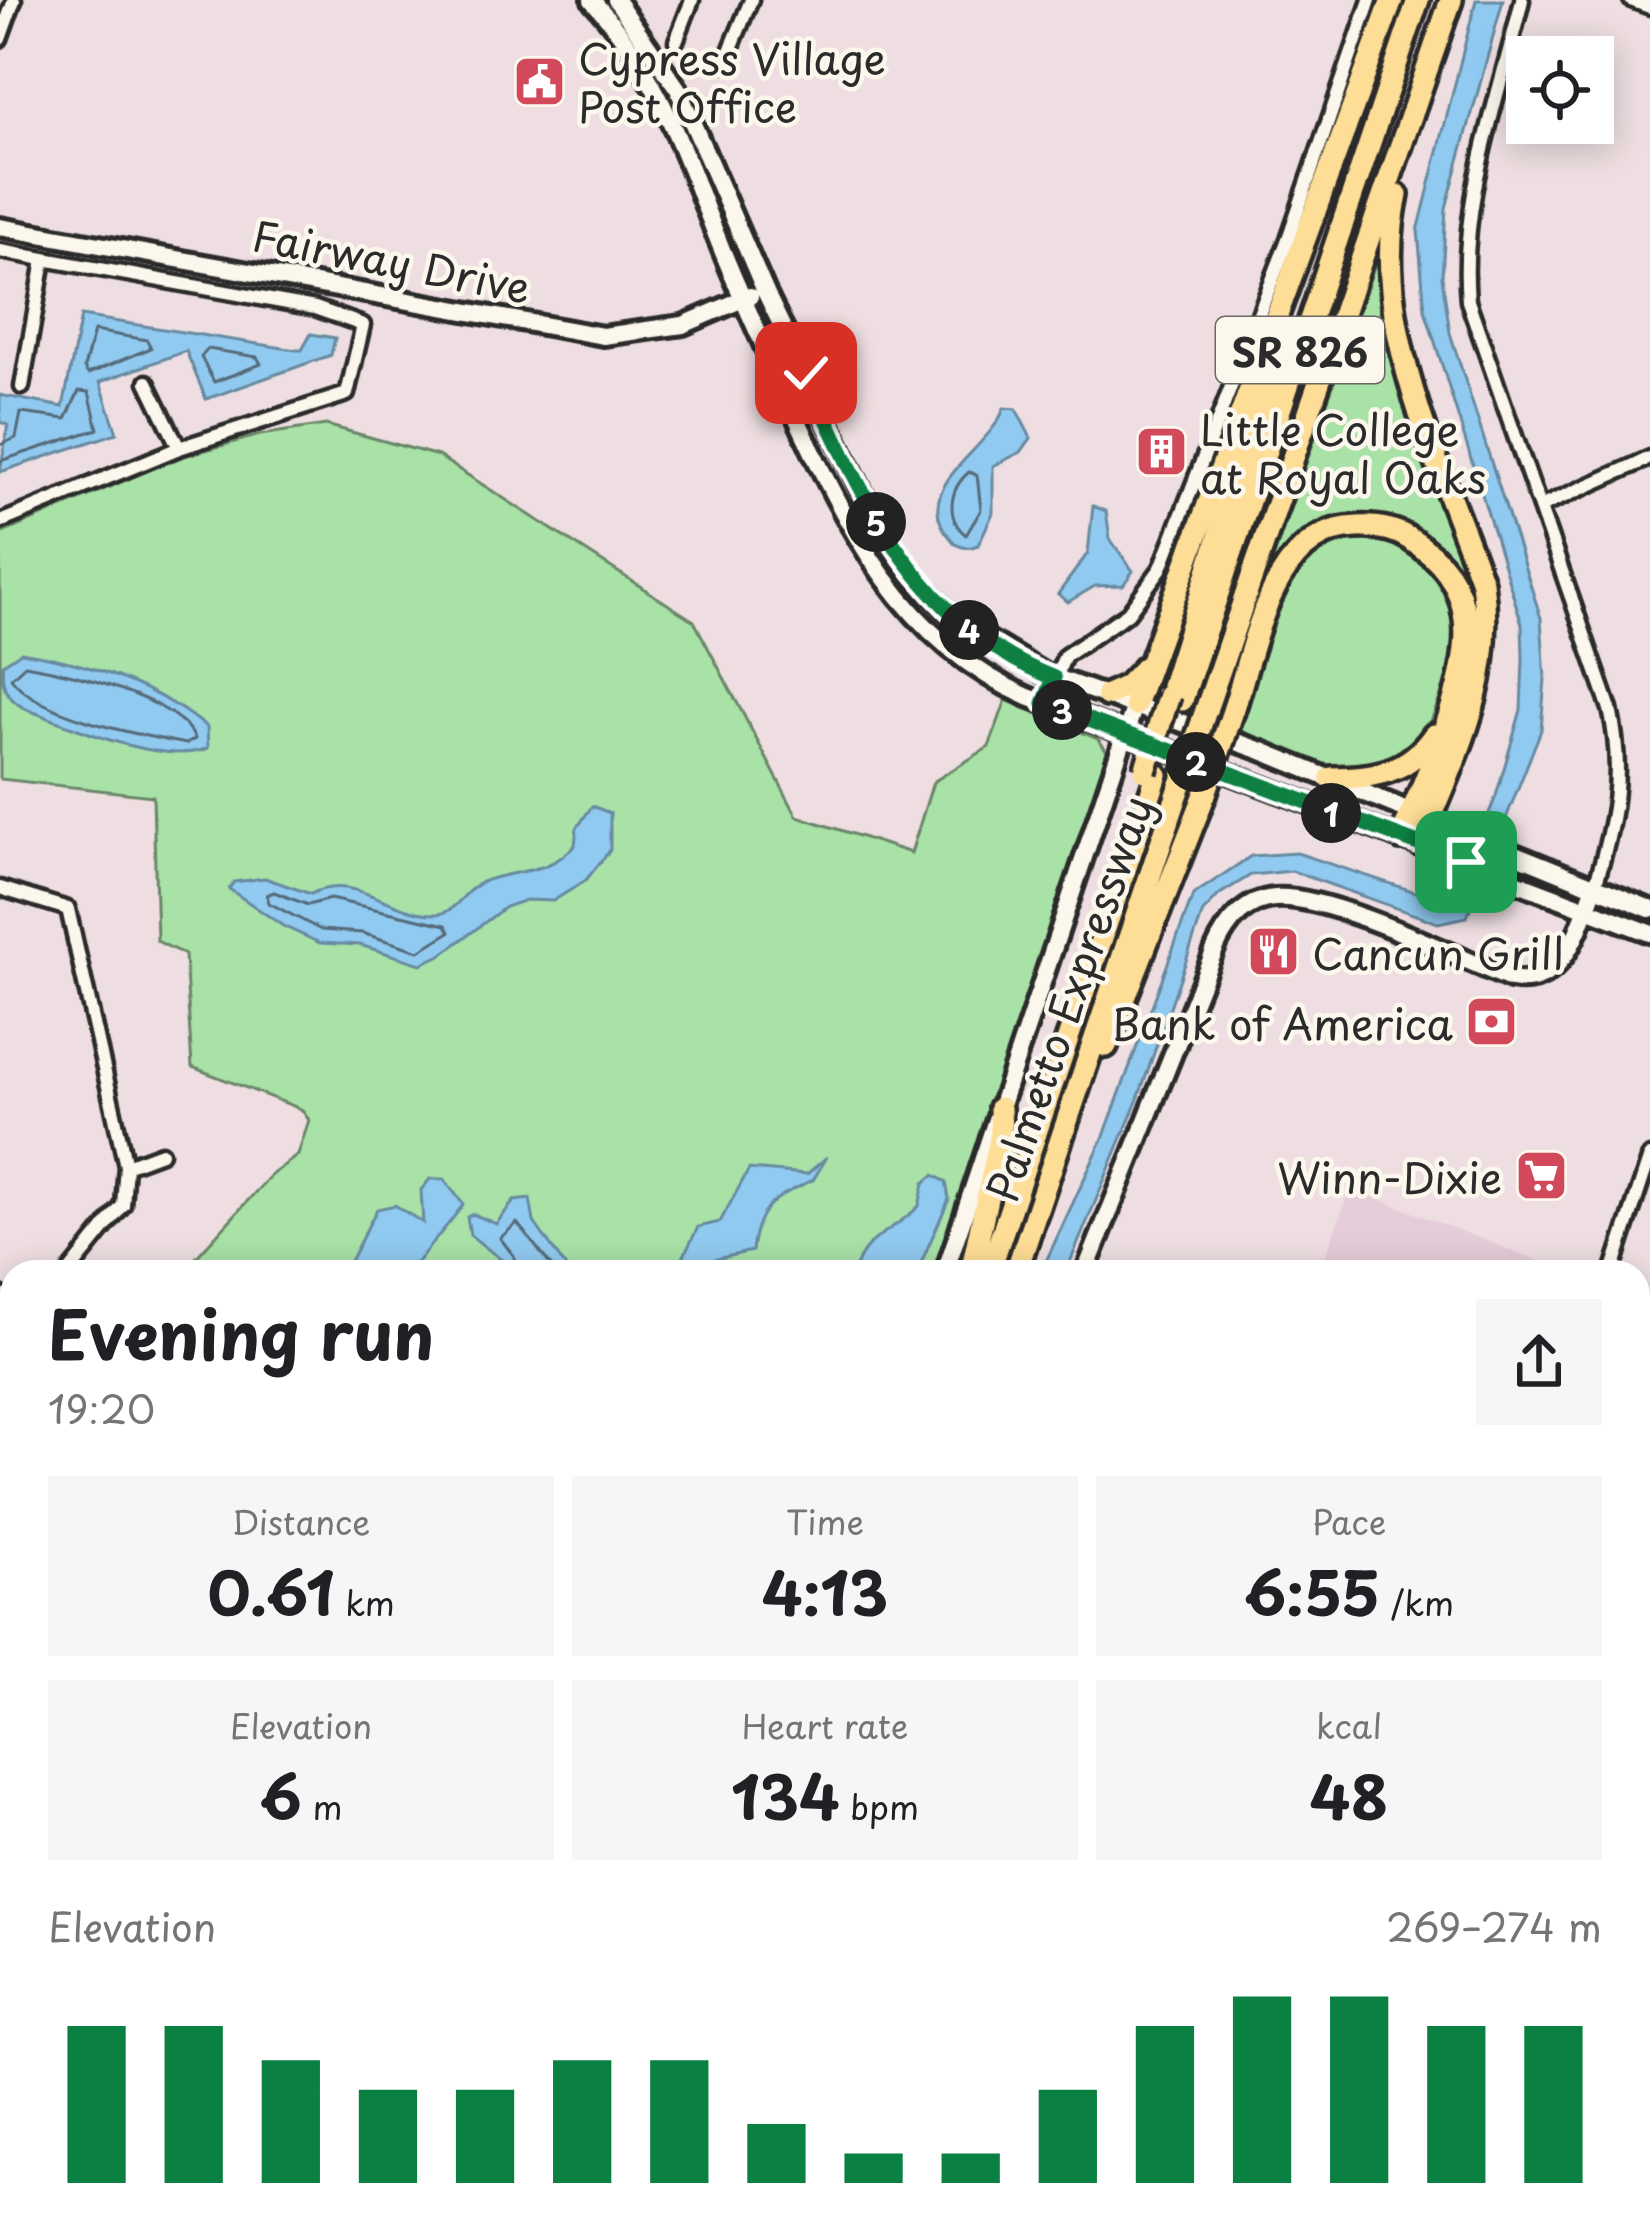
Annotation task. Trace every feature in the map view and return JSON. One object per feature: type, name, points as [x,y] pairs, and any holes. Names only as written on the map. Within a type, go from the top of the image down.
[{"type":"highway","points":[[1135,705],[1392,0]]},
{"type":"highway","name":"Palmetto Expressway","points":[[993,1260],[1094,961],[1175,698],[1418,0]]},
{"type":"highway","points":[[1333,349],[1340,297],[1440,0]]},
{"type":"highway","name":"Palmetto Expressway","points":[[1020,1260],[1451,0]]},
{"type":"highway","points":[[1404,141],[1390,235],[1392,313],[1482,582],[1487,620],[1476,707],[1411,841]]},
{"type":"highway","points":[[1175,698],[1298,285],[1300,262]]},
{"type":"highway","points":[[1071,1110],[1105,1050],[1204,794],[1281,573],[1318,537],[1372,526],[1401,533],[1428,550],[1460,596],[1465,645],[1420,818]]},
{"type":"highway","points":[[1107,695],[1127,686],[1149,662]]},
{"type":"highway","points":[[1331,778],[1372,777],[1404,766],[1422,751],[1444,720]]},
{"type":"highway","points":[[974,1260],[1001,1134],[1000,1108]]},
{"type":"main road","points":[[592,0],[639,58],[670,112],[742,300],[848,527],[883,581],[957,655],[1044,703],[1650,933]]},
{"type":"main road","points":[[616,0],[678,89],[764,291],[870,510],[911,574],[968,630],[1054,678],[1331,778],[1650,909]]},
{"type":"main road","name":"Fairway Drive","points":[[0,227],[237,266],[320,286],[603,336],[683,325],[764,291]]},
{"type":"main road","points":[[949,1260],[1135,705]]},
{"type":"main road","points":[[1090,1260],[1214,950],[1239,913],[1271,898],[1308,902],[1521,981],[1542,978],[1557,968],[1594,886]]},
{"type":"street","points":[[0,39],[14,0]]},
{"type":"street","points":[[676,41],[692,0]]},
{"type":"street","points":[[724,62],[751,0]]},
{"type":"street","points":[[1044,703],[1073,649],[1134,607],[1163,563],[1288,239],[1370,0]]},
{"type":"street","points":[[1522,0],[1468,222],[1465,266],[1468,301],[1620,753],[1614,821],[1594,886]]},
{"type":"street","points":[[1631,0],[1650,8]]},
{"type":"street","points":[[0,251],[315,308],[363,325],[347,394],[179,448],[0,522]]},
{"type":"street","points":[[22,387],[44,260]]},
{"type":"street","points":[[315,308],[320,286]]},
{"type":"street","points":[[147,382],[179,448]]},
{"type":"street","points":[[1540,507],[1650,458]]},
{"type":"street","points":[[0,888],[68,909],[126,1166],[123,1205],[79,1260]]},
{"type":"street","points":[[126,1166],[160,1153]]},
{"type":"street","points":[[1617,1260],[1645,1190],[1650,1156]]},
{"type":"shaded area","points":[[1350,1188],[1536,1260],[1324,1260]]},
{"type":"green space","points":[[1382,244],[1474,581],[1481,631],[1405,530],[1309,538],[1226,710],[1221,709]]},
{"type":"green space","points":[[326,425],[438,456],[694,621],[797,816],[911,853],[933,782],[989,747],[1006,700],[1098,739],[1107,751],[939,1260],[194,1260],[271,1175],[298,1155],[309,1120],[301,1109],[192,1067],[185,955],[157,941],[153,796],[0,779],[0,534],[177,458],[260,435]]},
{"type":"green space","points":[[1342,537],[1389,537],[1431,562],[1457,606],[1454,661],[1426,734],[1408,755],[1387,767],[1362,771],[1308,761],[1234,732],[1281,589],[1306,556]]},
{"type":"water","points":[[1476,0],[1503,0],[1446,208],[1442,277],[1450,333],[1541,618],[1545,679],[1541,730],[1467,917],[1438,923],[1292,871],[1251,875],[1220,894],[1203,912],[1138,1099],[1071,1260],[1047,1260],[1104,1136],[1193,895],[1251,856],[1297,853],[1443,901],[1455,897],[1496,796],[1521,710],[1522,624],[1425,310],[1418,231]]},
{"type":"water","points":[[81,316],[296,350],[302,350],[311,334],[335,338],[331,355],[206,399],[186,351],[100,382],[117,433],[0,472],[8,425],[0,422],[0,395],[63,407]]},
{"type":"water","points":[[1004,408],[1016,409],[1031,438],[1021,452],[993,466],[993,513],[978,545],[961,547],[940,521],[938,503],[955,470],[996,424]]},
{"type":"water","points":[[1093,506],[1106,511],[1110,539],[1133,571],[1123,585],[1095,586],[1068,602],[1058,594],[1088,553]]},
{"type":"water","points":[[21,652],[96,669],[163,698],[207,727],[208,748],[189,753],[143,749],[26,709],[10,696],[3,679],[3,664]]},
{"type":"water","points":[[592,806],[610,813],[610,850],[586,880],[553,901],[526,900],[505,907],[443,954],[421,964],[360,945],[320,943],[283,926],[229,889],[234,882],[265,878],[311,894],[343,888],[421,913],[444,913],[482,882],[542,867],[564,855],[575,845],[577,828]]},
{"type":"water","points":[[827,1157],[813,1180],[764,1212],[752,1251],[712,1260],[682,1260],[698,1227],[720,1222],[749,1169],[807,1174]]},
{"type":"water","points":[[934,1175],[946,1182],[949,1199],[922,1260],[859,1260],[873,1241],[919,1206],[924,1183]]},
{"type":"water","points":[[430,1179],[444,1179],[463,1204],[419,1260],[351,1260],[377,1209],[395,1205],[423,1223],[421,1190]]},
{"type":"water","points":[[530,1199],[534,1222],[561,1260],[502,1260],[470,1235],[467,1217],[473,1214],[496,1224],[514,1201]]},
{"type":"place","name":"Cypress Village Post Office","points":[[539,81]]},
{"type":"place","name":"Little College at Royal Oaks","points":[[1161,452]]},
{"type":"place","name":"Cancun Grill","points":[[1273,952]]},
{"type":"place","name":"Bank of America","points":[[1492,1022]]},
{"type":"place","name":"Winn-Dixie","points":[[1541,1176]]},
{"type":"route","points":[[806,373],[870,510],[911,574],[968,630],[1054,678],[1044,703],[1466,862]]}]
